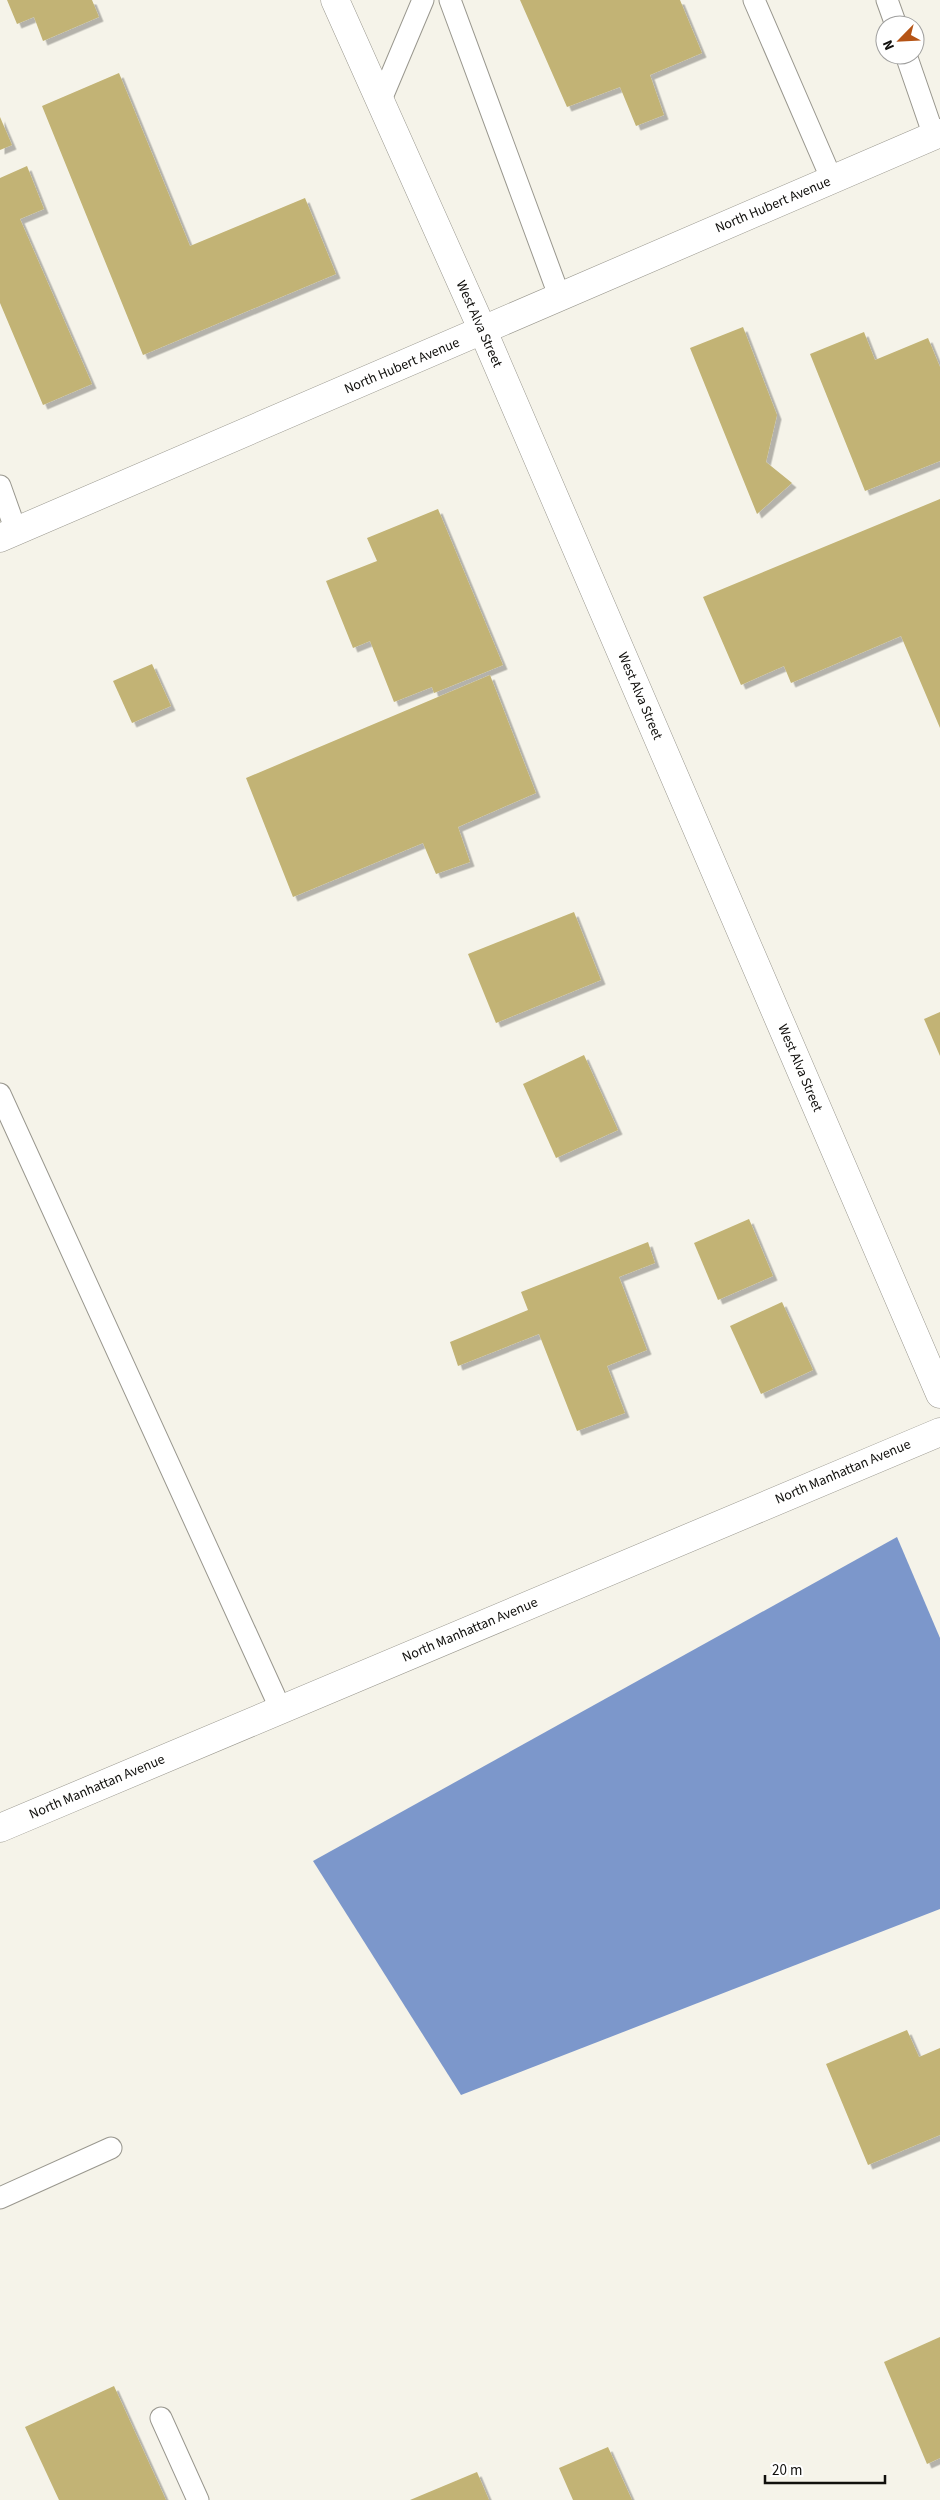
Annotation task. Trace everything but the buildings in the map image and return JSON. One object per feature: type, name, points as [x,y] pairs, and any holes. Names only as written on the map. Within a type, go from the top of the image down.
[{"type":"street","name":"West Alva Street","points":[[335,0],[483,331],[940,1394]]},
{"type":"street","name":"North Hubert Avenue","points":[[8,534],[560,298],[937,134]]},
{"type":"street","name":"North Manhattan Avenue","points":[[0,1828],[940,1432]]},
{"type":"lane","points":[[380,102],[423,0]]},
{"type":"lane","points":[[450,0],[560,298]]},
{"type":"lane","points":[[754,0],[832,180]]},
{"type":"lane","points":[[887,0],[892,15]]},
{"type":"lane","points":[[910,65],[937,134]]},
{"type":"lane","points":[[0,486],[8,534]]},
{"type":"lane","points":[[0,1094],[281,1710]]},
{"type":"lane","points":[[0,2198],[111,2148]]},
{"type":"lane","points":[[161,2418],[198,2500]]},
{"type":"water","points":[[897,1537],[940,1638],[940,1909],[461,2095],[313,1861]]}]
